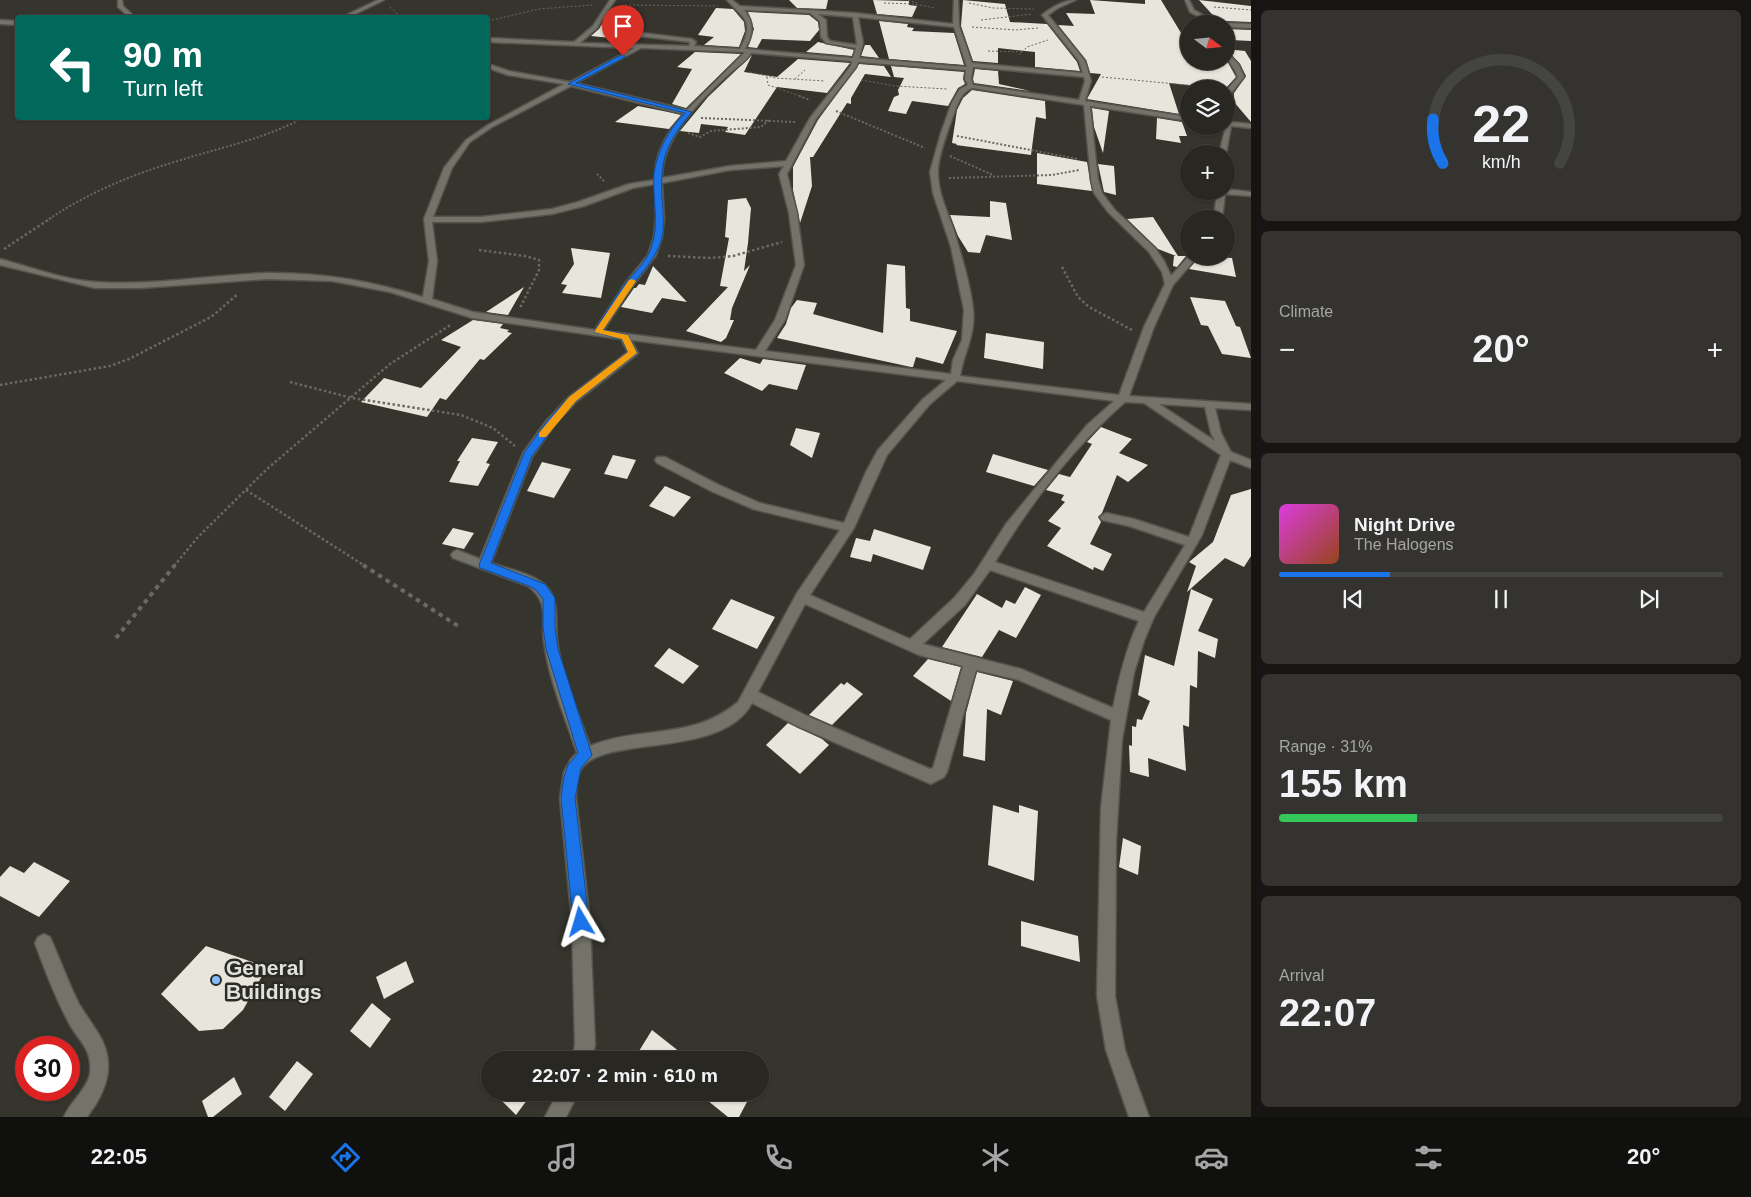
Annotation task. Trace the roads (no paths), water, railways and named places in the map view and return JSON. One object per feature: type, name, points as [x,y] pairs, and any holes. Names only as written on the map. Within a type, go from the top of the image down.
[{"type":"street","points":[[120,0],[120,6],[130,15]]},
{"type":"street","points":[[575,44],[599,22],[607,5],[613,0]]},
{"type":"street","points":[[598,332],[627,287],[652,255],[658,237],[660,218],[658,175],[662,154],[668,139],[720,78],[746,57],[749,28],[746,14],[729,0]]},
{"type":"street","points":[[1074,0],[1050,10],[1046,17],[1079,55],[1086,75],[1087,84],[1084,103],[1097,192],[1163,266],[1168,275],[1169,284]]},
{"type":"street","points":[[350,15],[385,1]]},
{"type":"street","points":[[959,1],[956,10],[956,26],[966,51],[970,67],[968,80],[971,86]]},
{"type":"street","points":[[1188,2],[1200,15]]},
{"type":"street","points":[[738,8],[811,12],[956,26]]},
{"type":"street","points":[[811,12],[822,20],[824,37],[828,42],[860,46]]},
{"type":"street","points":[[758,354],[780,320],[794,286],[800,265],[793,213],[783,174],[810,123],[847,76],[856,61],[860,46],[855,16]]},
{"type":"street","points":[[0,22],[15,23]]},
{"type":"street","points":[[1235,25],[1251,26]]},
{"type":"street","points":[[639,28],[637,33],[642,35],[690,40],[693,42],[691,48]]},
{"type":"street","points":[[490,40],[746,51],[856,61],[970,67],[999,66],[1086,75]]},
{"type":"street","points":[[427,302],[433,261],[428,219],[448,168],[468,141],[490,126],[640,47]]},
{"type":"street","points":[[1235,65],[1241,77],[1235,84]]},
{"type":"street","points":[[490,67],[508,73],[571,84],[688,114]]},
{"type":"street","points":[[584,1051],[583,952],[568,798],[575,765],[585,755],[619,745],[672,737],[705,729],[730,718],[743,706],[751,695],[802,597],[848,528],[882,453],[926,402],[955,378],[958,360],[967,340],[969,310],[955,247],[934,180],[944,133],[955,102],[962,90],[971,86],[1180,118]]},
{"type":"street","points":[[1235,124],[1251,126]]},
{"type":"street","points":[[428,219],[472,220],[557,210],[582,204],[615,191],[658,182],[730,168],[788,162]]},
{"type":"street","points":[[1235,192],[1251,194]]},
{"type":"street","points":[[0,262],[95,285],[141,285],[310,276],[332,278],[367,284],[467,314],[511,321],[758,354],[1123,399],[1251,407]]},
{"type":"street","points":[[912,645],[960,601],[1010,528],[1059,465],[1097,421],[1123,399],[1146,337],[1169,284],[1186,265]]},
{"type":"street","points":[[625,337],[633,353]]},
{"type":"street","points":[[484,565],[527,456],[551,422],[573,399],[633,353],[657,340]]},
{"type":"street","points":[[1144,400],[1227,454],[1251,464]]},
{"type":"street","points":[[1139,1117],[1119,1059],[1107,1008],[1105,968],[1109,814],[1119,717],[1137,640],[1147,618],[1192,543],[1213,494],[1227,454],[1216,433],[1209,404]]},
{"type":"street","points":[[661,460],[715,488],[757,506],[848,528]]},
{"type":"street","points":[[1106,517],[1130,522],[1192,543]]},
{"type":"street","points":[[457,555],[533,583],[541,587],[549,598],[549,627],[552,649],[585,755]]},
{"type":"street","points":[[986,564],[1147,618]]},
{"type":"street","points":[[802,597],[924,651],[1021,675],[1119,717]]},
{"type":"street","points":[[751,695],[802,721],[931,777],[939,772],[971,662]]},
{"type":"street","points":[[44,943],[64,993],[77,1019],[93,1043],[100,1064],[96,1087],[74,1117]]},
{"type":"street","points":[[556,1117],[564,1101]]},
{"type":"place","name":"General Buildings","points":[[216,980]]}]
